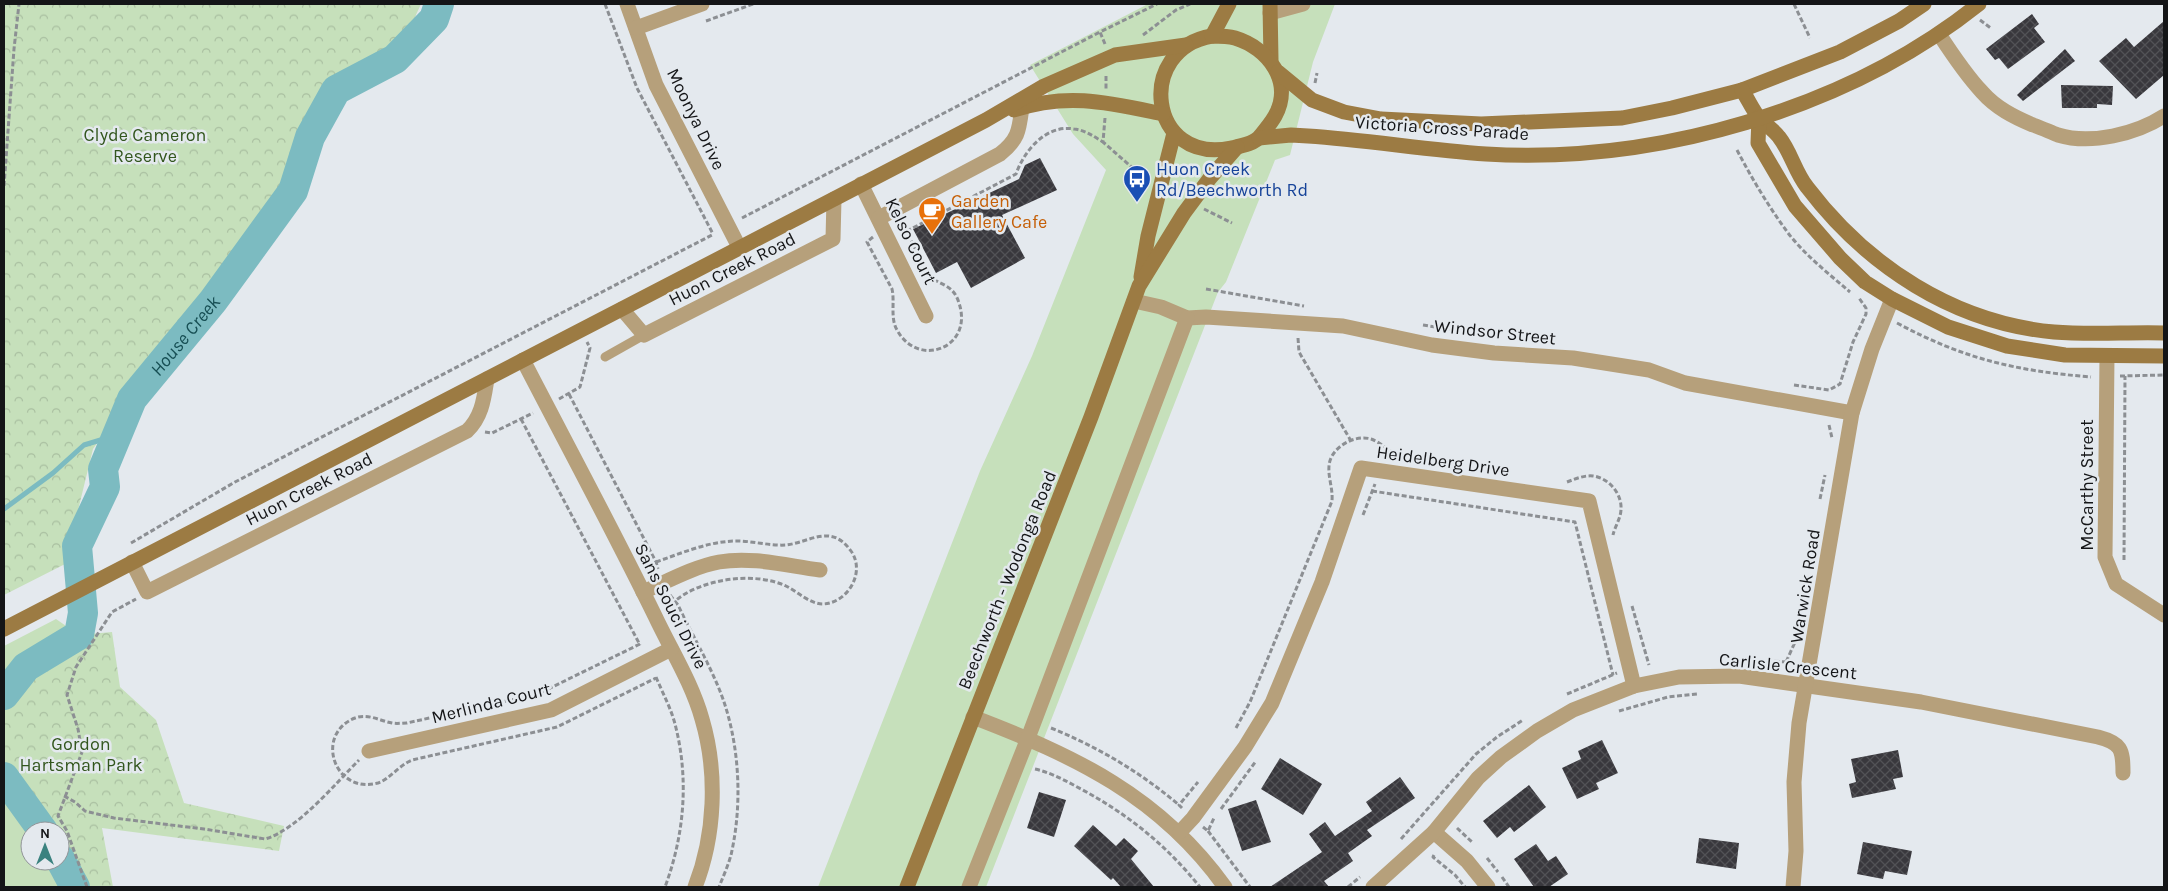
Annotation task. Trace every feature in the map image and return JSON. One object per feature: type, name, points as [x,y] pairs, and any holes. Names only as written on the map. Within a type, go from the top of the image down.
[{"type":"main road","points":[[1212,36],[1229,4]]},
{"type":"main road","name":"Victoria Cross Parade","points":[[1275,66],[1312,100],[1344,112],[1380,119],[1481,124],[1622,118],[1672,108],[1742,90],[1840,52],[1899,21],[1924,4]]},
{"type":"main road","name":"Victoria Cross Parade","points":[[1259,138],[1300,135],[1487,154],[1584,153],[1666,142],[1711,133],[1832,90],[1881,67],[1939,34],[1979,4]]},
{"type":"main road","points":[[1270,9],[1275,66],[1281,87],[1280,102],[1275,116],[1259,138],[1238,147],[1221,150],[1203,150],[1188,144],[1174,133],[1163,114],[1160,95],[1163,77],[1174,56],[1186,45],[1198,38],[1212,36],[1234,38],[1259,50],[1275,66]]},
{"type":"main road","name":"Huon Creek Road","points":[[4,629],[986,120],[1044,86],[1084,68],[1128,53],[1186,45]]},
{"type":"main road","points":[[1742,90],[1759,117],[1780,137],[1805,185],[1838,225],[1870,255],[1906,281],[1933,297],[1978,316],[2020,327],[2055,332],[2164,332]]},
{"type":"main road","name":"Huon Creek Road","points":[[986,120],[1022,107],[1055,100],[1088,101],[1163,114]]},
{"type":"main road","points":[[1759,117],[1758,143],[1795,206],[1828,246],[1852,270],[1892,299],[1948,327],[2007,346],[2064,355],[2164,356]]},
{"type":"main road","name":"Beechworth - Wodonga Road","points":[[907,887],[1092,417],[1134,301],[1174,133]]},
{"type":"main road","name":"Beechworth - Wodonga Road","points":[[1139,286],[1184,213],[1210,178],[1238,147]]},
{"type":"main road","points":[[1892,299],[1906,281]]},
{"type":"street","name":"Moonya Drive","points":[[627,4],[656,85],[739,247]]},
{"type":"street","points":[[636,28],[702,4]]},
{"type":"street","points":[[1270,9],[1303,4]]},
{"type":"street","points":[[1939,34],[1982,92],[1995,104],[2015,117],[2059,135],[2085,139],[2112,135],[2140,127],[2164,116]]},
{"type":"street","points":[[882,224],[1012,145],[1019,131],[1022,107]]},
{"type":"street","name":"Kelso Court","points":[[861,184],[926,316]]},
{"type":"street","name":"Huon Creek Road","points":[[644,335],[833,239],[834,199]]},
{"type":"street","name":"Warwick Road","points":[[1793,887],[1796,851],[1794,782],[1796,751],[1852,413],[1875,340],[1892,299]]},
{"type":"street","name":"Windsor Street","points":[[1134,301],[1161,307],[1187,318],[1206,317],[1343,326],[1432,345],[1494,353],[1573,358],[1649,370],[1685,383],[1852,413]]},
{"type":"street","points":[[622,308],[644,335]]},
{"type":"street","points":[[969,887],[1028,738],[1187,318]]},
{"type":"street","name":"McCarthy Street","points":[[2107,356],[2105,557],[2116,584],[2164,615]]},
{"type":"street","name":"Sans Souci Drive","points":[[523,360],[688,681],[702,720],[709,761],[712,802],[706,844],[695,887]]},
{"type":"street","name":"Huon Creek Road","points":[[147,592],[468,430],[477,419],[482,406],[486,379]]},
{"type":"street","name":"Heidelberg Drive","points":[[1180,832],[1193,818],[1245,747],[1272,703],[1322,582],[1362,468],[1589,501],[1634,686]]},
{"type":"street","points":[[643,592],[695,568],[720,562],[750,560],[820,570]]},
{"type":"street","points":[[132,562],[147,592]]},
{"type":"street","name":"Merlinda Court","points":[[368,751],[551,710],[648,659],[671,649]]},
{"type":"street","name":"Carlisle Crescent","points":[[1373,887],[1439,836],[1478,778],[1537,731],[1573,710],[1634,686],[1679,677],[1739,676],[1784,681],[1998,716],[2113,741],[2119,747],[2123,757],[2123,772]]},
{"type":"street","points":[[973,717],[1028,738],[1116,783],[1180,832],[1225,887]]},
{"type":"street","points":[[1439,836],[1467,861],[1488,887]]},
{"type":"lane","points":[[605,357],[644,335]]},
{"type":"path","points":[[4,186],[14,49],[20,4]]},
{"type":"path","points":[[700,23],[753,4]]},
{"type":"path","points":[[1128,53],[1143,34],[1176,10],[1190,4]]},
{"type":"path","points":[[1794,4],[1810,38]]},
{"type":"path","points":[[738,210],[742,219],[1100,32]]},
{"type":"path","points":[[906,231],[1016,174],[1020,164],[1032,147],[1051,132],[1062,128],[1074,128],[1087,132],[1103,142]]},
{"type":"path","points":[[1737,150],[1754,181],[1789,234],[1822,268],[1861,300],[1866,308],[1866,314],[1853,342],[1840,384],[1829,390],[1790,384]]},
{"type":"path","points":[[882,224],[896,226],[906,231],[930,276],[944,283],[959,300],[962,323],[960,331],[952,342],[944,348],[923,350],[910,345],[896,330],[893,322],[894,297],[892,289],[867,242],[882,224]]},
{"type":"path","points":[[124,548],[235,482],[712,235]]},
{"type":"path","points":[[1206,290],[1312,308]]},
{"type":"path","points":[[1298,324],[1299,352],[1351,441]]},
{"type":"path","points":[[1420,325],[1458,331]]},
{"type":"path","points":[[2124,564],[2125,376]]},
{"type":"path","points":[[1832,445],[1829,426],[1836,396],[1833,388]]},
{"type":"path","points":[[520,419],[648,659],[676,726],[680,749],[684,806],[678,843],[665,887]]},
{"type":"path","points":[[1233,734],[1250,702],[1332,501],[1333,489],[1329,464],[1332,457],[1337,449],[1351,441],[1370,439],[1392,453],[1405,458]]},
{"type":"path","points":[[1361,521],[1378,470]]},
{"type":"path","points":[[1818,508],[1822,480],[1826,472]]},
{"type":"path","points":[[1563,484],[1575,478],[1593,476],[1612,486],[1619,496],[1621,510],[1613,533],[1614,539]]},
{"type":"path","points":[[1372,491],[1575,522],[1613,674]]},
{"type":"path","points":[[87,887],[67,830],[58,816],[82,752],[78,730],[67,695],[76,667],[112,612],[147,592]]},
{"type":"path","points":[[1631,600],[1649,665]]},
{"type":"path","points":[[1784,681],[1786,662],[1797,638]]},
{"type":"path","points":[[1616,712],[1668,698],[1708,693]]},
{"type":"path","points":[[1051,728],[1108,754],[1144,776],[1179,804],[1208,831],[1250,887]]},
{"type":"path","points":[[64,796],[76,802],[85,811],[114,818],[204,829],[265,839],[274,837],[294,824],[368,751]]},
{"type":"path","points":[[1220,810],[1243,782],[1258,758]]},
{"type":"path","points":[[1035,769],[1047,772],[1069,783],[1128,817],[1182,865],[1200,887]]},
{"type":"path","points":[[1179,804],[1203,776]]},
{"type":"path","points":[[1208,831],[1215,817]]},
{"type":"path","points":[[1439,836],[1462,820]]},
{"type":"green space","name":"Clyde Cameron Reserve","points":[[4,4],[421,4],[403,43],[341,98],[278,201],[233,266],[181,323],[93,449],[71,539],[73,560],[4,595]]},
{"type":"green space","points":[[1148,4],[1335,4],[1313,62],[1290,155],[1275,160],[1226,282],[1218,292],[986,887],[818,887],[980,471],[1032,356],[1106,170],[1073,134],[1030,65]]},
{"type":"green space","points":[[56,619],[79,635],[26,667],[4,695],[4,646]]},
{"type":"green space","name":"Gordon Hartsman Park","points":[[112,632],[120,687],[156,720],[184,803],[284,826],[279,851],[102,828],[113,887],[75,887],[66,871],[70,871],[70,821],[36,821],[4,777],[4,695],[26,667],[79,635]]},
{"type":"green space","points":[[4,777],[36,821],[20,821],[20,871],[66,871],[75,887],[4,887]]},
{"type":"building","points":[[2032,14],[2039,24],[2034,28],[2045,42],[2008,69],[1999,58],[1995,60],[1986,49]]},
{"type":"building","points":[[2164,21],[2164,75],[2136,99],[2099,61],[2126,38],[2134,47]]},
{"type":"building","points":[[2065,49],[2075,61],[2023,101],[2017,95]]},
{"type":"building","points":[[2061,85],[2113,86],[2112,105],[2097,104],[2097,108],[2062,108]]},
{"type":"building","points":[[1040,158],[1057,190],[1002,215],[1025,258],[971,288],[957,262],[936,273],[913,229],[1019,179],[1025,165]]},
{"type":"building","points":[[1602,740],[1618,773],[1596,783],[1599,789],[1577,799],[1562,768],[1581,759],[1578,751]]},
{"type":"building","points":[[1898,750],[1903,777],[1893,779],[1896,789],[1852,798],[1849,784],[1856,782],[1851,759]]},
{"type":"building","points":[[1280,758],[1322,784],[1303,815],[1261,789]]},
{"type":"building","points":[[1400,777],[1415,798],[1367,830],[1372,836],[1348,853],[1353,861],[1324,881],[1329,887],[1270,887],[1322,852],[1309,834],[1325,822],[1335,836],[1372,811],[1366,802]]},
{"type":"building","points":[[1529,785],[1546,807],[1514,832],[1510,827],[1497,838],[1483,821]]},
{"type":"building","points":[[1039,792],[1066,800],[1054,837],[1027,828]]},
{"type":"building","points":[[1256,800],[1271,842],[1242,851],[1228,809]]},
{"type":"building","points":[[1093,825],[1116,846],[1124,838],[1138,851],[1131,859],[1154,887],[1121,887],[1113,878],[1111,880],[1074,846]]},
{"type":"building","points":[[1699,838],[1739,843],[1736,869],[1696,863]]},
{"type":"building","points":[[1863,842],[1912,851],[1907,875],[1885,871],[1883,879],[1857,874]]},
{"type":"building","points":[[1536,844],[1548,861],[1556,856],[1568,874],[1549,887],[1534,887],[1514,859]]},
{"type":"waterway","name":"House Creek","points":[[4,695],[26,667],[79,635],[83,613],[77,546],[105,487],[103,469],[132,399],[213,301],[293,191],[310,137],[336,90],[395,59],[434,19],[439,4]]},
{"type":"waterway","points":[[4,509],[53,473],[84,445],[117,435]]},
{"type":"waterway","name":"House Creek","points":[[4,777],[36,821]]},
{"type":"waterway","name":"House Creek","points":[[66,871],[75,887]]},
{"type":"place","name":"Huon Creek Rd/Beechworth Rd","points":[[1137,203]]},
{"type":"place","name":"Garden Gallery Cafe","points":[[932,235]]}]
